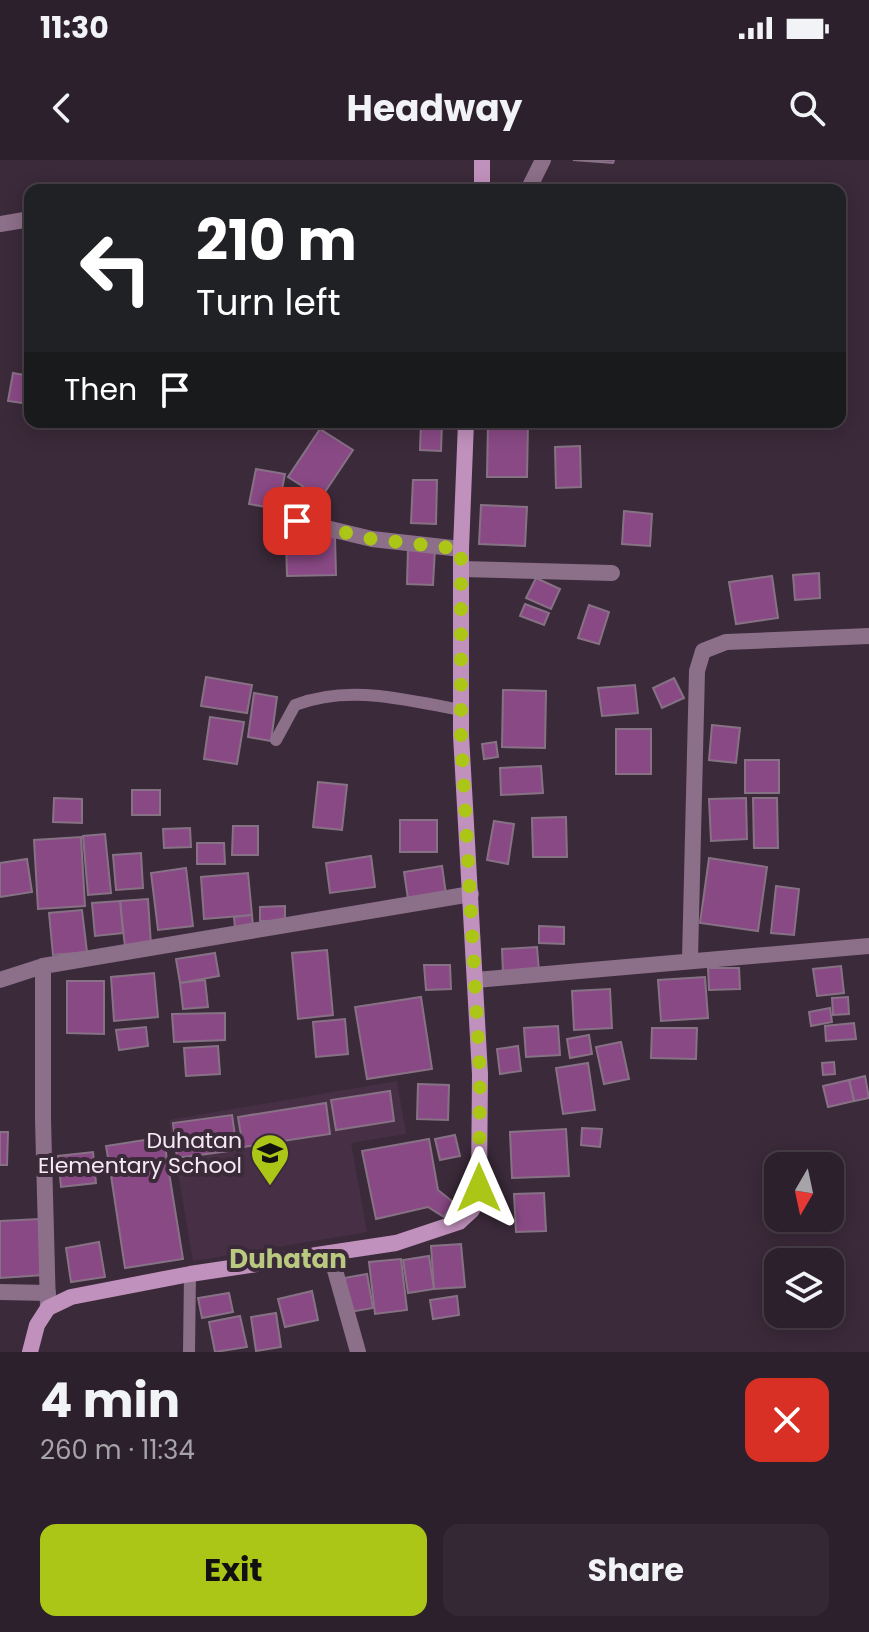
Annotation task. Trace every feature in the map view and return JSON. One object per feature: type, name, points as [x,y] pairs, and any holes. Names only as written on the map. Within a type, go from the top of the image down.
[{"type":"street","points":[[482,160],[482,184]]},
{"type":"street","points":[[531,184],[543,160]]},
{"type":"street","points":[[0,224],[24,220]]},
{"type":"street","points":[[0,1292],[48,1300],[190,1274],[331,1256],[427,1234],[459,1222],[472,1210],[479,1188],[476,980],[461,710],[461,549],[466,428]]},
{"type":"street","points":[[297,521],[372,539],[461,549]]},
{"type":"street","points":[[462,569],[612,573]]},
{"type":"street","points":[[690,959],[697,671],[703,651],[726,642],[869,636]]},
{"type":"street","points":[[0,980],[43,966],[471,894]]},
{"type":"street","points":[[476,980],[690,959],[869,946]]},
{"type":"street","points":[[30,1352],[48,1300],[43,966]]},
{"type":"street","points":[[331,1256],[358,1352]]},
{"type":"lane","points":[[276,740],[295,705],[326,696],[353,692],[461,710]]},
{"type":"lane","points":[[189,1352],[190,1274]]},
{"type":"shaded area","name":"Duhatan Elementary School","points":[[397,1081],[406,1134],[351,1143],[367,1232],[193,1261],[169,1120]]},
{"type":"building","points":[[573,160],[614,160],[613,163]]},
{"type":"building","points":[[13,373],[24,375],[24,403],[8,401]]},
{"type":"building","points":[[421,428],[442,428],[441,451],[420,450]]},
{"type":"building","points":[[488,428],[528,428],[527,477],[487,477]]},
{"type":"building","points":[[320,429],[353,450],[321,498],[288,477]]},
{"type":"building","points":[[580,446],[581,487],[556,488],[555,447]]},
{"type":"building","points":[[256,469],[285,474],[278,509],[249,504]]},
{"type":"building","points":[[413,480],[437,480],[436,524],[411,523]]},
{"type":"building","points":[[481,505],[527,507],[525,546],[479,544]]},
{"type":"building","points":[[624,511],[652,514],[650,546],[622,544]]},
{"type":"building","points":[[335,537],[336,575],[287,576],[286,538]]},
{"type":"building","points":[[408,547],[435,548],[433,585],[407,584]]},
{"type":"building","points":[[819,573],[820,598],[795,600],[793,575]]},
{"type":"building","points":[[772,576],[778,618],[736,624],[729,582]]},
{"type":"building","points":[[536,578],[560,589],[551,609],[526,598]]},
{"type":"building","points":[[525,604],[549,613],[544,625],[520,616]]},
{"type":"building","points":[[589,605],[609,612],[599,644],[578,638]]},
{"type":"building","points":[[206,677],[252,685],[247,713],[201,706]]},
{"type":"building","points":[[674,678],[684,698],[662,708],[653,688]]},
{"type":"building","points":[[635,685],[638,713],[602,716],[598,688]]},
{"type":"building","points":[[503,690],[546,691],[545,748],[502,747]]},
{"type":"building","points":[[254,693],[277,697],[271,741],[248,737]]},
{"type":"building","points":[[210,717],[244,722],[237,764],[204,759]]},
{"type":"building","points":[[712,725],[740,728],[736,763],[709,760]]},
{"type":"building","points":[[616,729],[651,729],[651,774],[616,774]]},
{"type":"building","points":[[496,742],[498,757],[484,759],[482,744]]},
{"type":"building","points":[[745,760],[779,760],[779,793],[745,793]]},
{"type":"building","points":[[541,766],[543,793],[501,795],[500,768]]},
{"type":"building","points":[[318,782],[347,785],[342,830],[313,827]]},
{"type":"building","points":[[132,790],[160,790],[160,815],[132,815]]},
{"type":"building","points":[[54,798],[82,799],[82,823],[53,822]]},
{"type":"building","points":[[746,798],[747,839],[711,841],[709,799]]},
{"type":"building","points":[[753,798],[777,798],[778,848],[754,848]]},
{"type":"building","points":[[566,817],[567,857],[533,857],[532,818]]},
{"type":"building","points":[[400,820],[437,820],[437,852],[400,852]]},
{"type":"building","points":[[494,821],[514,824],[508,864],[487,860]]},
{"type":"building","points":[[233,826],[258,826],[258,855],[232,855]]},
{"type":"building","points":[[190,828],[191,847],[164,848],[163,829]]},
{"type":"building","points":[[105,834],[111,893],[88,895],[83,836]]},
{"type":"building","points":[[81,837],[85,906],[38,909],[34,840]]},
{"type":"building","points":[[197,843],[224,843],[225,864],[197,864]]},
{"type":"building","points":[[141,853],[143,888],[116,890],[113,855]]},
{"type":"building","points":[[371,856],[375,887],[330,893],[326,863]]},
{"type":"building","points":[[709,858],[767,867],[758,931],[700,923]]},
{"type":"building","points":[[27,859],[32,892],[0,897],[0,863]]},
{"type":"building","points":[[442,866],[446,894],[408,899],[404,872]]},
{"type":"building","points":[[186,868],[193,926],[158,930],[151,873]]},
{"type":"building","points":[[248,873],[252,915],[204,919],[201,877]]},
{"type":"building","points":[[776,886],[799,889],[794,935],[771,933]]},
{"type":"building","points":[[148,899],[151,945],[125,947],[120,901]]},
{"type":"building","points":[[120,901],[123,933],[95,936],[92,903]]},
{"type":"building","points":[[285,906],[285,921],[260,921],[260,907]]},
{"type":"building","points":[[82,910],[87,952],[53,955],[49,913]]},
{"type":"building","points":[[252,915],[253,927],[235,929],[234,917]]},
{"type":"building","points":[[539,926],[564,927],[564,944],[539,943]]},
{"type":"building","points":[[537,947],[539,972],[503,974],[502,949]]},
{"type":"building","points":[[327,950],[333,1015],[298,1019],[292,953]]},
{"type":"building","points":[[215,953],[219,976],[180,983],[176,959]]},
{"type":"building","points":[[424,965],[450,965],[451,989],[426,990]]},
{"type":"building","points":[[841,966],[844,993],[817,996],[813,969]]},
{"type":"building","points":[[708,968],[739,968],[740,989],[709,990]]},
{"type":"building","points":[[154,973],[158,1017],[114,1021],[111,977]]},
{"type":"building","points":[[705,977],[708,1018],[661,1021],[658,980]]},
{"type":"building","points":[[205,980],[208,1007],[183,1009],[180,983]]},
{"type":"building","points":[[67,981],[104,981],[104,1034],[67,1033]]},
{"type":"building","points":[[610,989],[612,1028],[574,1030],[572,991]]},
{"type":"building","points":[[421,997],[432,1069],[367,1079],[355,1007]]},
{"type":"building","points":[[848,997],[849,1014],[833,1015],[832,998]]},
{"type":"building","points":[[830,1008],[832,1022],[811,1026],[809,1012]]},
{"type":"building","points":[[225,1013],[225,1040],[174,1042],[172,1014]]},
{"type":"building","points":[[345,1019],[348,1054],[316,1057],[313,1022]]},
{"type":"building","points":[[854,1023],[856,1039],[826,1041],[825,1026]]},
{"type":"building","points":[[558,1026],[560,1055],[526,1057],[524,1028]]},
{"type":"building","points":[[146,1027],[148,1046],[119,1050],[116,1030]]},
{"type":"building","points":[[652,1028],[697,1028],[696,1059],[651,1058]]},
{"type":"building","points":[[589,1035],[592,1054],[570,1058],[567,1039]]},
{"type":"building","points":[[621,1042],[629,1079],[604,1084],[596,1047]]},
{"type":"building","points":[[218,1046],[220,1074],[186,1076],[184,1048]]},
{"type":"building","points":[[518,1046],[521,1071],[500,1074],[497,1049]]},
{"type":"building","points":[[834,1062],[835,1074],[823,1075],[822,1063]]},
{"type":"building","points":[[588,1063],[595,1110],[563,1114],[556,1068]]},
{"type":"building","points":[[865,1076],[869,1098],[854,1101],[849,1080]]},
{"type":"building","points":[[849,1080],[854,1101],[828,1107],[823,1086]]},
{"type":"building","points":[[418,1084],[449,1085],[448,1120],[417,1119]]},
{"type":"building","points":[[390,1091],[394,1121],[336,1130],[331,1100]]},
{"type":"building","points":[[326,1103],[330,1134],[243,1147],[238,1117]]},
{"type":"building","points":[[232,1115],[237,1150],[177,1158],[173,1123]]},
{"type":"building","points":[[582,1128],[602,1129],[600,1147],[581,1145]]},
{"type":"building","points":[[566,1129],[569,1176],[512,1178],[510,1132]]},
{"type":"building","points":[[0,1132],[8,1132],[7,1165],[0,1165]]},
{"type":"building","points":[[455,1135],[460,1156],[440,1160],[435,1139]]},
{"type":"building","points":[[164,1137],[167,1160],[110,1169],[106,1146]]},
{"type":"building","points":[[429,1139],[438,1190],[453,1202],[444,1217],[428,1207],[376,1219],[362,1151]]},
{"type":"building","points":[[93,1152],[96,1183],[61,1187],[58,1156]]},
{"type":"building","points":[[167,1160],[183,1259],[125,1268],[110,1169]]},
{"type":"building","points":[[544,1193],[546,1231],[516,1232],[514,1194]]},
{"type":"building","points":[[39,1219],[43,1275],[0,1278],[0,1221]]},
{"type":"building","points":[[99,1242],[105,1277],[71,1282],[66,1248]]},
{"type":"building","points":[[461,1244],[465,1287],[434,1289],[431,1246]]},
{"type":"building","points":[[429,1256],[434,1289],[408,1293],[403,1260]]},
{"type":"building","points":[[401,1259],[407,1310],[375,1314],[369,1262]]},
{"type":"building","points":[[367,1274],[373,1308],[349,1312],[344,1278]]},
{"type":"building","points":[[312,1291],[318,1320],[285,1327],[278,1299]]},
{"type":"building","points":[[229,1293],[233,1312],[202,1318],[198,1298]]},
{"type":"building","points":[[457,1296],[459,1315],[433,1319],[430,1300]]},
{"type":"building","points":[[276,1313],[281,1347],[256,1351],[251,1317]]},
{"type":"building","points":[[240,1316],[247,1347],[215,1352],[209,1322]]},
{"type":"place","name":"Duhatan Elementary School","points":[[270,1187]]},
{"type":"district","name":"Duhatan","points":[[288,1259]]},
{"type":"route","points":[[297,521],[372,539],[461,549],[461,735],[480,1074],[479,1188]]}]
